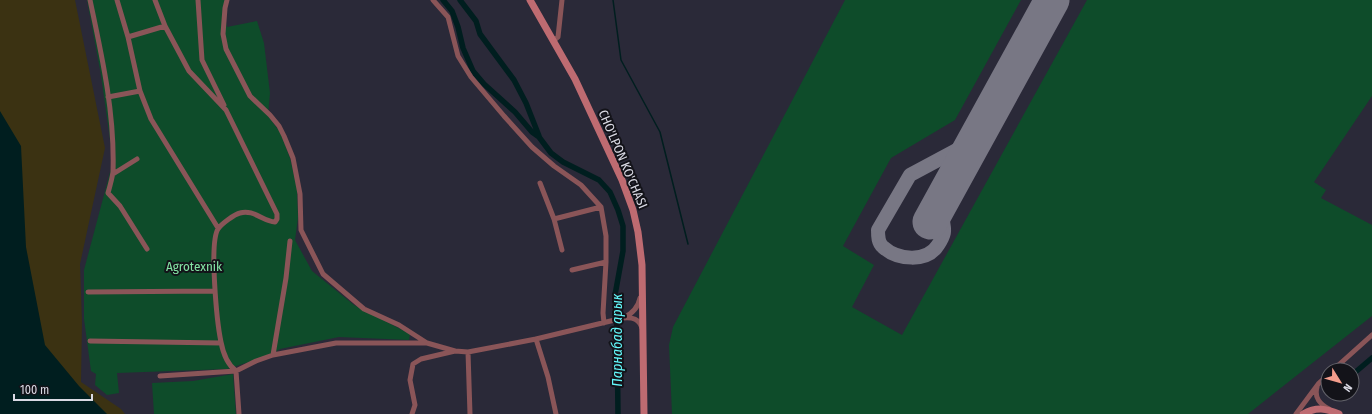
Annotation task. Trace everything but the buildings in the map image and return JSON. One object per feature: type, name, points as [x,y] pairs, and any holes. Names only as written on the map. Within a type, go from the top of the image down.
[{"type":"main road","name":"CHO'LPON KO'CHASI","points":[[530,0],[575,79],[622,180],[636,221],[640,243],[642,289],[644,414]]},
{"type":"main road","points":[[1303,414],[1315,409],[1331,410],[1339,414]]},
{"type":"street","points":[[90,0],[105,72],[112,131],[113,174],[108,193],[120,206],[147,249]]},
{"type":"street","points":[[117,0],[128,37],[140,91],[151,119],[218,228]]},
{"type":"street","points":[[155,0],[164,26],[189,71],[226,110]]},
{"type":"street","points":[[198,0],[202,60],[277,214],[277,219],[275,222],[269,222],[246,212],[240,213],[226,221],[218,228],[215,241],[214,291],[221,342],[228,364],[236,371],[239,414]]},
{"type":"street","points":[[227,0],[224,8],[223,34],[226,49],[250,96],[279,126],[284,136],[293,158],[300,194],[301,230],[323,274],[364,309],[399,326],[427,343],[455,351],[468,352],[536,339],[631,317],[635,318],[640,324],[643,332]]},
{"type":"street","points":[[433,0],[448,17],[458,56],[472,78],[532,147],[554,166],[582,185],[602,208],[605,229],[606,262],[603,313],[607,322]]},
{"type":"street","points":[[553,41],[558,37],[562,0]]},
{"type":"street","points":[[128,37],[164,26]]},
{"type":"street","points":[[108,97],[140,91]]},
{"type":"street","points":[[113,174],[137,159]]},
{"type":"street","points":[[540,183],[554,219],[562,250]]},
{"type":"street","points":[[554,219],[602,208]]},
{"type":"street","points":[[273,355],[286,278],[290,241]]},
{"type":"street","points":[[572,270],[606,262]]},
{"type":"street","points":[[623,318],[638,306],[642,289]]},
{"type":"street","points":[[88,292],[214,291]]},
{"type":"street","points":[[1342,362],[1372,335]]},
{"type":"street","points":[[536,339],[548,377],[556,414]]},
{"type":"street","points":[[90,341],[221,342]]},
{"type":"street","points":[[160,376],[236,371],[256,361],[273,355],[336,344],[427,343]]},
{"type":"street","points":[[412,414],[414,406],[410,380],[413,364],[421,359],[455,351]]},
{"type":"street","points":[[468,352],[470,414]]},
{"type":"street","points":[[1318,385],[1316,392],[1318,400],[1322,405],[1331,410]]},
{"type":"street","points":[[1296,414],[1318,385]]},
{"type":"green space","name":"Agrotexnik","points":[[87,0],[226,0],[223,7],[227,27],[257,21],[264,43],[270,93],[268,116],[280,132],[290,158],[297,188],[298,218],[295,240],[312,271],[354,305],[410,334],[409,340],[339,337],[280,349],[271,355],[227,369],[117,373],[119,393],[107,395],[95,385],[96,374],[91,371],[84,319],[84,270],[113,161],[101,75]]},
{"type":"green space","points":[[845,0],[1021,0],[955,120],[891,158],[843,246],[874,265],[852,307],[902,335],[1087,0],[1372,0],[1372,96],[1314,182],[1326,190],[1321,198],[1372,225],[1372,316],[1248,414],[672,414],[669,345],[673,327]]},
{"type":"green space","points":[[233,374],[236,414],[154,414],[152,383],[193,381]]},
{"type":"sand","points":[[0,0],[75,0],[105,148],[80,264],[82,322],[81,382],[121,409],[125,414],[0,414]]},
{"type":"shaded area","points":[[0,111],[21,146],[26,247],[45,345],[79,386],[107,414],[0,414]]},
{"type":"waterway","name":"Парнабад арык","points":[[443,0],[452,11],[463,48],[473,71],[484,84],[515,112],[532,132],[539,137],[551,153],[563,162],[599,180],[610,192],[618,210],[623,226],[623,251],[615,295],[618,414]]},
{"type":"waterway","name":"Парнабад арык","points":[[460,0],[476,21],[480,34],[514,80],[526,103],[539,136]]},
{"type":"waterway","points":[[613,0],[621,60],[660,132],[688,244]]},
{"type":"waterway","points":[[1360,368],[1372,358]]},
{"type":"taxiway","points":[[944,195],[942,206],[944,233],[933,251],[927,255],[919,257],[904,257],[896,255],[880,244],[878,230],[910,175],[966,145],[972,141],[978,133]]},
{"type":"runway","points":[[930,222],[1052,0]]}]
